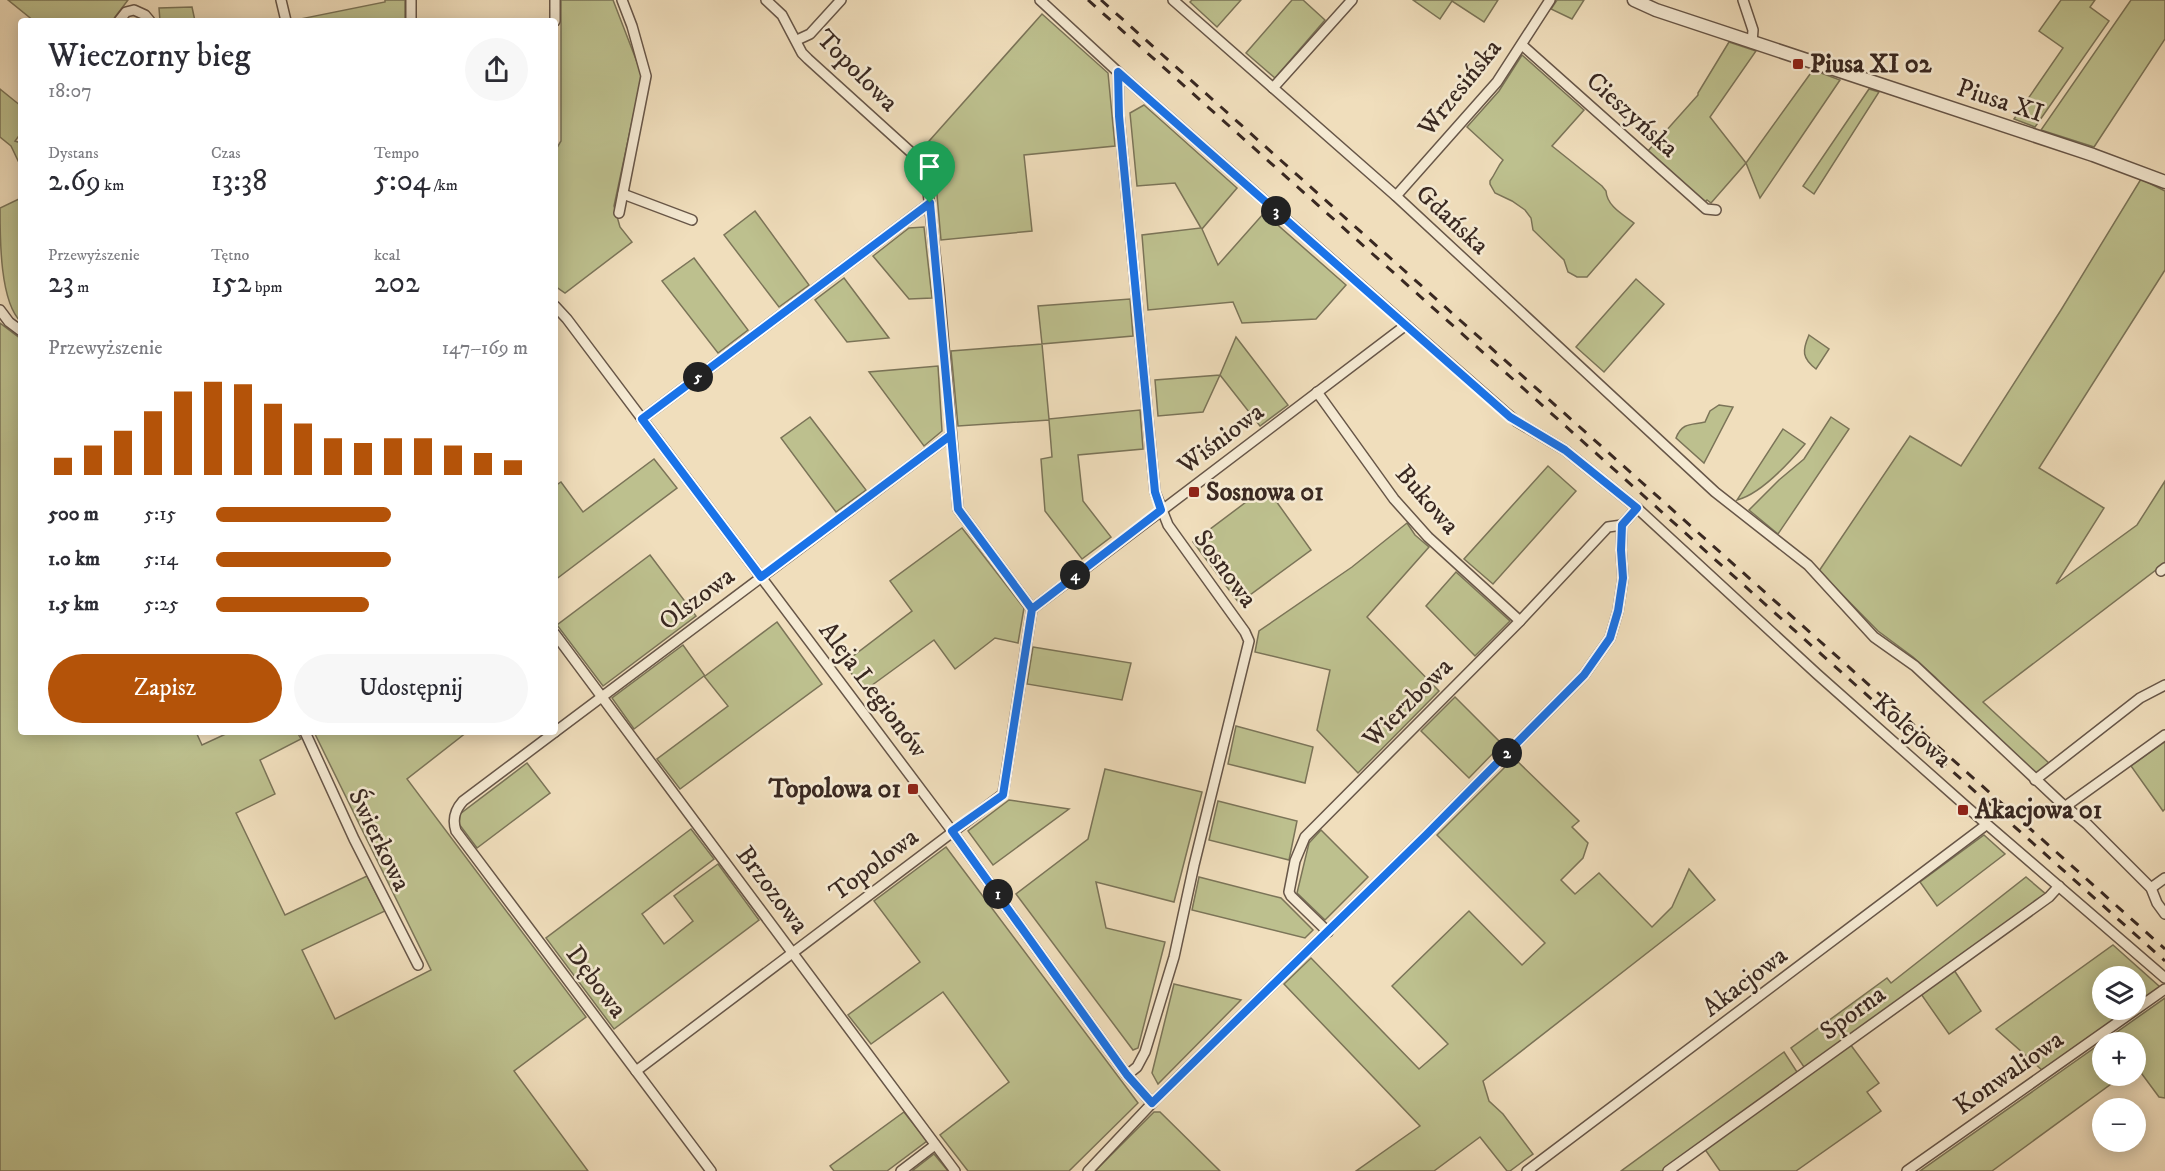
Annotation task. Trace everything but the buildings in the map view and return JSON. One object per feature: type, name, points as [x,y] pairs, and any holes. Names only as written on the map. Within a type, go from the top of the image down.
[{"type":"street","points":[[281,0],[285,18]]},
{"type":"street","points":[[411,0],[411,18]]},
{"type":"street","points":[[555,0],[555,18]]},
{"type":"street","points":[[619,213],[646,76],[622,0]]},
{"type":"street","name":"Topolowa","points":[[636,1071],[952,831],[1003,795],[1032,609],[958,509],[926,171],[922,162],[802,53],[782,15],[766,0]]},
{"type":"street","points":[[797,40],[810,34],[841,0]]},
{"type":"street","name":"Kolejowa","points":[[1040,0],[1118,72],[1510,417],[1565,450],[1637,508],[1816,674],[1986,825],[2165,978]]},
{"type":"street","name":"Gdańska","points":[[1173,0],[1396,196],[1697,476],[1727,502],[1797,555],[1874,637],[1915,666],[1978,726]]},
{"type":"street","points":[[1272,88],[1352,0]]},
{"type":"street","name":"Wrzesińska","points":[[1396,196],[1497,82],[1550,0]]},
{"type":"street","name":"Piusa XI","points":[[1634,0],[1647,7],[1752,43],[2093,155],[2165,182]]},
{"type":"street","points":[[1743,0],[1753,30],[1752,43]]},
{"type":"street","points":[[121,18],[126,12],[134,10],[148,18]]},
{"type":"street","name":"Cieszyńska","points":[[1522,45],[1706,209],[1716,210]]},
{"type":"street","name":"Sosnowa","points":[[1118,72],[1119,116],[1155,492],[1168,525],[1245,632],[1249,641],[1174,957],[1144,1052],[1137,1067],[1127,1075]]},
{"type":"street","points":[[623,194],[692,220]]},
{"type":"street","points":[[642,419],[930,203]]},
{"type":"street","name":"Aleja Legionów","points":[[558,309],[952,831],[1127,1075],[1152,1103]]},
{"type":"street","points":[[0,310],[9,322],[18,329]]},
{"type":"street","name":"Wiśniowa","points":[[1032,609],[1406,325]]},
{"type":"street","name":"Bukowa","points":[[1317,392],[1394,499],[1428,537],[1520,621]]},
{"type":"street","name":"Olszowa","points":[[558,730],[951,435]]},
{"type":"street","points":[[1088,1171],[1152,1103],[1328,932],[1584,675],[1599,657],[1610,638],[1618,611],[1623,578],[1622,525],[1637,508]]},
{"type":"street","name":"Wierzbowa","points":[[1328,932],[1289,892],[1295,861],[1305,837],[1520,621],[1608,527],[1622,525]]},
{"type":"street","name":"Brzozowa","points":[[558,638],[955,1171]]},
{"type":"street","points":[[2035,780],[2140,698],[2165,685]]},
{"type":"street","name":"Kolejowa","points":[[1978,726],[2035,780],[2087,824],[2151,888],[2157,903],[2165,914]]},
{"type":"street","name":"Świerkowa","points":[[306,735],[354,839],[418,965]]},
{"type":"street","name":"Olszowa","points":[[454,817],[463,801],[551,735]]},
{"type":"street","points":[[2066,806],[2165,735]]},
{"type":"street","name":"Dębowa","points":[[454,817],[456,831],[711,1171]]},
{"type":"street","name":"Akacjowa","points":[[1527,1171],[1986,825]]},
{"type":"street","points":[[2151,888],[2165,878]]},
{"type":"street","name":"Sporna","points":[[1668,1171],[1882,1019],[2049,897],[2059,886]]},
{"type":"street","name":"Konwaliowa","points":[[1907,1171],[2165,989]]},
{"type":"street","points":[[901,1171],[935,1145]]},
{"type":"green space","points":[[8,0],[128,0],[114,18],[30,18]]},
{"type":"green space","points":[[385,0],[405,0],[405,18],[305,18],[385,2]]},
{"type":"green space","points":[[561,0],[613,0],[642,75],[614,206],[620,227],[632,242],[565,293],[558,288],[558,146],[561,141]]},
{"type":"green space","points":[[1192,0],[1241,0],[1217,27],[1190,2]]},
{"type":"green space","points":[[1292,0],[1303,0],[1325,20],[1275,78],[1246,53]]},
{"type":"green space","points":[[1413,0],[1498,0],[1484,22],[1452,1],[1440,19]]},
{"type":"green space","points":[[1557,0],[1584,0],[1572,19],[1551,9]]},
{"type":"green space","points":[[2061,0],[2095,0],[2090,7],[2109,21],[2035,127],[2014,119],[2063,48],[2039,31]]},
{"type":"green space","points":[[2131,0],[2165,0],[2165,39],[2094,147],[2041,130]]},
{"type":"green space","points":[[192,7],[194,18],[160,18],[159,8]]},
{"type":"green space","points":[[1042,14],[1108,73],[1115,146],[1024,155],[1032,231],[941,240],[934,161],[922,149]]},
{"type":"green space","points":[[1729,42],[1756,51],[1710,117],[1746,163],[1711,203],[1707,200],[1705,202],[1648,151],[1698,95]]},
{"type":"green space","points":[[1522,55],[1584,110],[1552,146],[1602,186],[1612,205],[1634,223],[1587,277],[1577,277],[1568,272],[1564,260],[1533,230],[1531,218],[1525,210],[1495,193],[1490,181],[1503,160],[1467,127],[1499,91]]},
{"type":"green space","points":[[1813,70],[1840,80],[1760,198],[1746,163]]},
{"type":"green space","points":[[0,89],[18,104],[18,137],[15,141],[18,142],[18,161],[11,146],[0,137]]},
{"type":"green space","points":[[1869,89],[1879,92],[1814,194],[1803,186]]},
{"type":"green space","points":[[1144,105],[1237,188],[1202,229],[1218,265],[1264,213],[1346,285],[1316,319],[1242,323],[1233,302],[1148,310],[1142,235],[1201,228],[1175,183],[1137,186],[1130,113]]},
{"type":"green space","points":[[2141,179],[2165,191],[2165,270],[2039,468],[2104,508],[2056,584],[2137,525],[2165,481],[2165,563],[1983,702],[2050,764],[2036,775],[1935,677],[1878,631],[1819,571],[1910,436],[1961,466],[2061,310]]},
{"type":"green space","points":[[18,199],[18,318],[5,286],[1,253],[0,208]]},
{"type":"green space","points":[[755,211],[809,285],[779,307],[724,235]]},
{"type":"green space","points":[[924,227],[932,298],[909,299],[873,256],[909,228]]},
{"type":"green space","points":[[694,258],[748,330],[718,353],[662,281]]},
{"type":"green space","points":[[844,278],[889,338],[847,342],[815,300]]},
{"type":"green space","points":[[1636,279],[1664,304],[1604,372],[1576,347]]},
{"type":"green space","points":[[1130,299],[1133,336],[1042,344],[1038,306]]},
{"type":"green space","points":[[0,323],[18,337],[18,735],[197,735],[202,745],[224,735],[299,735],[301,739],[260,760],[275,794],[236,813],[285,915],[367,876],[385,911],[302,950],[335,1019],[431,970],[315,735],[463,735],[407,779],[586,1017],[514,1071],[588,1171],[0,1171]]},
{"type":"green space","points":[[1809,335],[1829,349],[1816,369],[1805,354]]},
{"type":"green space","points":[[1236,337],[1288,405],[1260,426],[1220,375]]},
{"type":"green space","points":[[1042,344],[1049,419],[1140,410],[1143,449],[1078,455],[1083,501],[1111,537],[1082,559],[1045,511],[1041,459],[1052,457],[1049,420],[958,426],[951,351]]},
{"type":"green space","points":[[938,366],[942,431],[924,446],[869,372]]},
{"type":"green space","points":[[1220,375],[1203,412],[1158,416],[1155,380]]},
{"type":"green space","points":[[1719,405],[1733,407],[1704,463],[1676,438],[1684,427],[1705,422],[1710,411]]},
{"type":"green space","points":[[810,417],[866,490],[836,512],[781,438]]},
{"type":"green space","points":[[1831,417],[1849,429],[1778,534],[1749,510],[1804,459]]},
{"type":"green space","points":[[1783,429],[1805,444],[1765,485],[1737,500]]},
{"type":"green space","points":[[654,459],[677,488],[558,578],[558,484],[561,482],[583,512]]},
{"type":"green space","points":[[1548,466],[1576,491],[1493,584],[1464,559]]},
{"type":"green space","points":[[1266,487],[1311,550],[1239,603],[1193,542]]},
{"type":"green space","points":[[1407,523],[1415,535],[1429,547],[1367,617],[1439,691],[1358,773],[1317,730],[1330,670],[1255,652],[1259,631],[1352,567]]},
{"type":"green space","points":[[962,528],[1024,608],[1018,643],[995,638],[955,669],[934,640],[864,691],[844,663],[912,611],[890,581]]},
{"type":"green space","points":[[650,555],[696,616],[603,686],[558,624]]},
{"type":"green space","points":[[1456,572],[1510,621],[1475,656],[1426,606]]},
{"type":"green space","points":[[777,622],[822,684],[680,789],[657,759],[728,706],[704,676],[634,729],[612,698],[683,645],[705,676]]},
{"type":"green space","points":[[1033,647],[1131,663],[1122,700],[1027,684]]},
{"type":"green space","points":[[1455,697],[1502,744],[1469,778],[1421,731]]},
{"type":"green space","points":[[1236,726],[1313,747],[1305,783],[1228,764]]},
{"type":"green space","points":[[2165,741],[2165,809],[2163,811],[2131,766]]},
{"type":"green space","points":[[1514,758],[1579,821],[1572,827],[1588,843],[1583,858],[1561,880],[1575,894],[1599,873],[1652,927],[1672,907],[1689,869],[1715,900],[1483,1081],[1489,1101],[1503,1114],[1533,1154],[1507,1171],[1480,1137],[1434,1171],[1356,1171],[1420,1126],[1284,984],[1311,958],[1419,1069],[1448,1044],[1392,986],[1469,911],[1522,965],[1545,943],[1437,835]]},
{"type":"green space","points":[[527,763],[550,793],[477,848],[459,824],[460,814]]},
{"type":"green space","points":[[1105,769],[1202,792],[1174,902],[1096,882],[1106,928],[1165,942],[1138,1048],[1133,1050],[1016,894],[1088,839]]},
{"type":"green space","points":[[1009,800],[1069,809],[993,865],[968,831]]},
{"type":"green space","points":[[1218,801],[1297,821],[1289,860],[1209,840]]},
{"type":"green space","points":[[691,829],[714,859],[642,914],[664,944],[693,921],[674,896],[718,864],[759,920],[614,1029],[546,938]]},
{"type":"green space","points":[[1321,830],[1368,877],[1325,920],[1297,893],[1309,843]]},
{"type":"green space","points":[[1984,835],[2005,854],[1937,906],[1920,882]]},
{"type":"green space","points":[[946,847],[1138,1103],[1069,1171],[968,1171],[940,1135],[1009,1082],[943,992],[871,1044],[848,1015],[920,962],[874,901]]},
{"type":"green space","points":[[1199,877],[1281,898],[1313,930],[1305,938],[1192,910]]},
{"type":"green space","points":[[2026,877],[2047,895],[1807,1069],[1804,1067],[1791,1048],[1887,978],[1891,983]]},
{"type":"green space","points":[[2113,945],[2136,966],[2092,966],[2092,1020],[2113,1020],[2096,1032],[2092,1032],[2092,1035],[2042,1070],[1996,1029]]},
{"type":"green space","points":[[1954,970],[1981,1011],[1949,1034],[1921,994]]},
{"type":"green space","points":[[2146,974],[2160,987],[2146,996]]},
{"type":"green space","points":[[1174,984],[1241,1000],[1158,1084],[1152,1073]]},
{"type":"green space","points":[[2165,998],[2165,1098],[2159,1097],[2146,1079],[2146,1032],[2117,1032],[2134,1020],[2146,1020],[2146,1011]]},
{"type":"green space","points":[[1850,1044],[1879,1083],[1867,1092],[1881,1111],[1796,1171],[1720,1171],[1704,1148]]},
{"type":"green space","points":[[2092,1050],[2092,1086],[2108,1086],[1992,1171],[1920,1171]]},
{"type":"green space","points":[[1784,1052],[1799,1075],[1666,1171],[1621,1171]]},
{"type":"green space","points":[[904,1112],[927,1141],[887,1171],[834,1171],[830,1166]]},
{"type":"green space","points":[[1154,1112],[1160,1112],[1220,1171],[1095,1171]]},
{"type":"green space","points":[[934,1154],[948,1171],[912,1171]]},
{"type":"railway","points":[[1088,0],[2165,961]]},
{"type":"railway","points":[[1101,0],[2165,949]]},
{"type":"place","name":"Piusa XI 02","points":[[1798,64]]},
{"type":"place","name":"Sosnowa 01","points":[[1194,492]]},
{"type":"place","name":"Topolowa 01","points":[[913,789]]},
{"type":"place","name":"Akacjowa 01","points":[[1963,810]]},
{"type":"route","points":[[930,203],[642,419],[761,577],[951,435],[958,509],[995,559],[1032,609],[1161,510],[1155,492],[1119,116],[1118,72],[1510,417],[1565,450],[1637,508],[1622,525],[1623,578],[1618,611],[1610,638],[1599,657],[1426,835],[1152,1103],[1127,1075],[952,831],[1003,795],[1032,609],[958,509],[930,203]]}]
